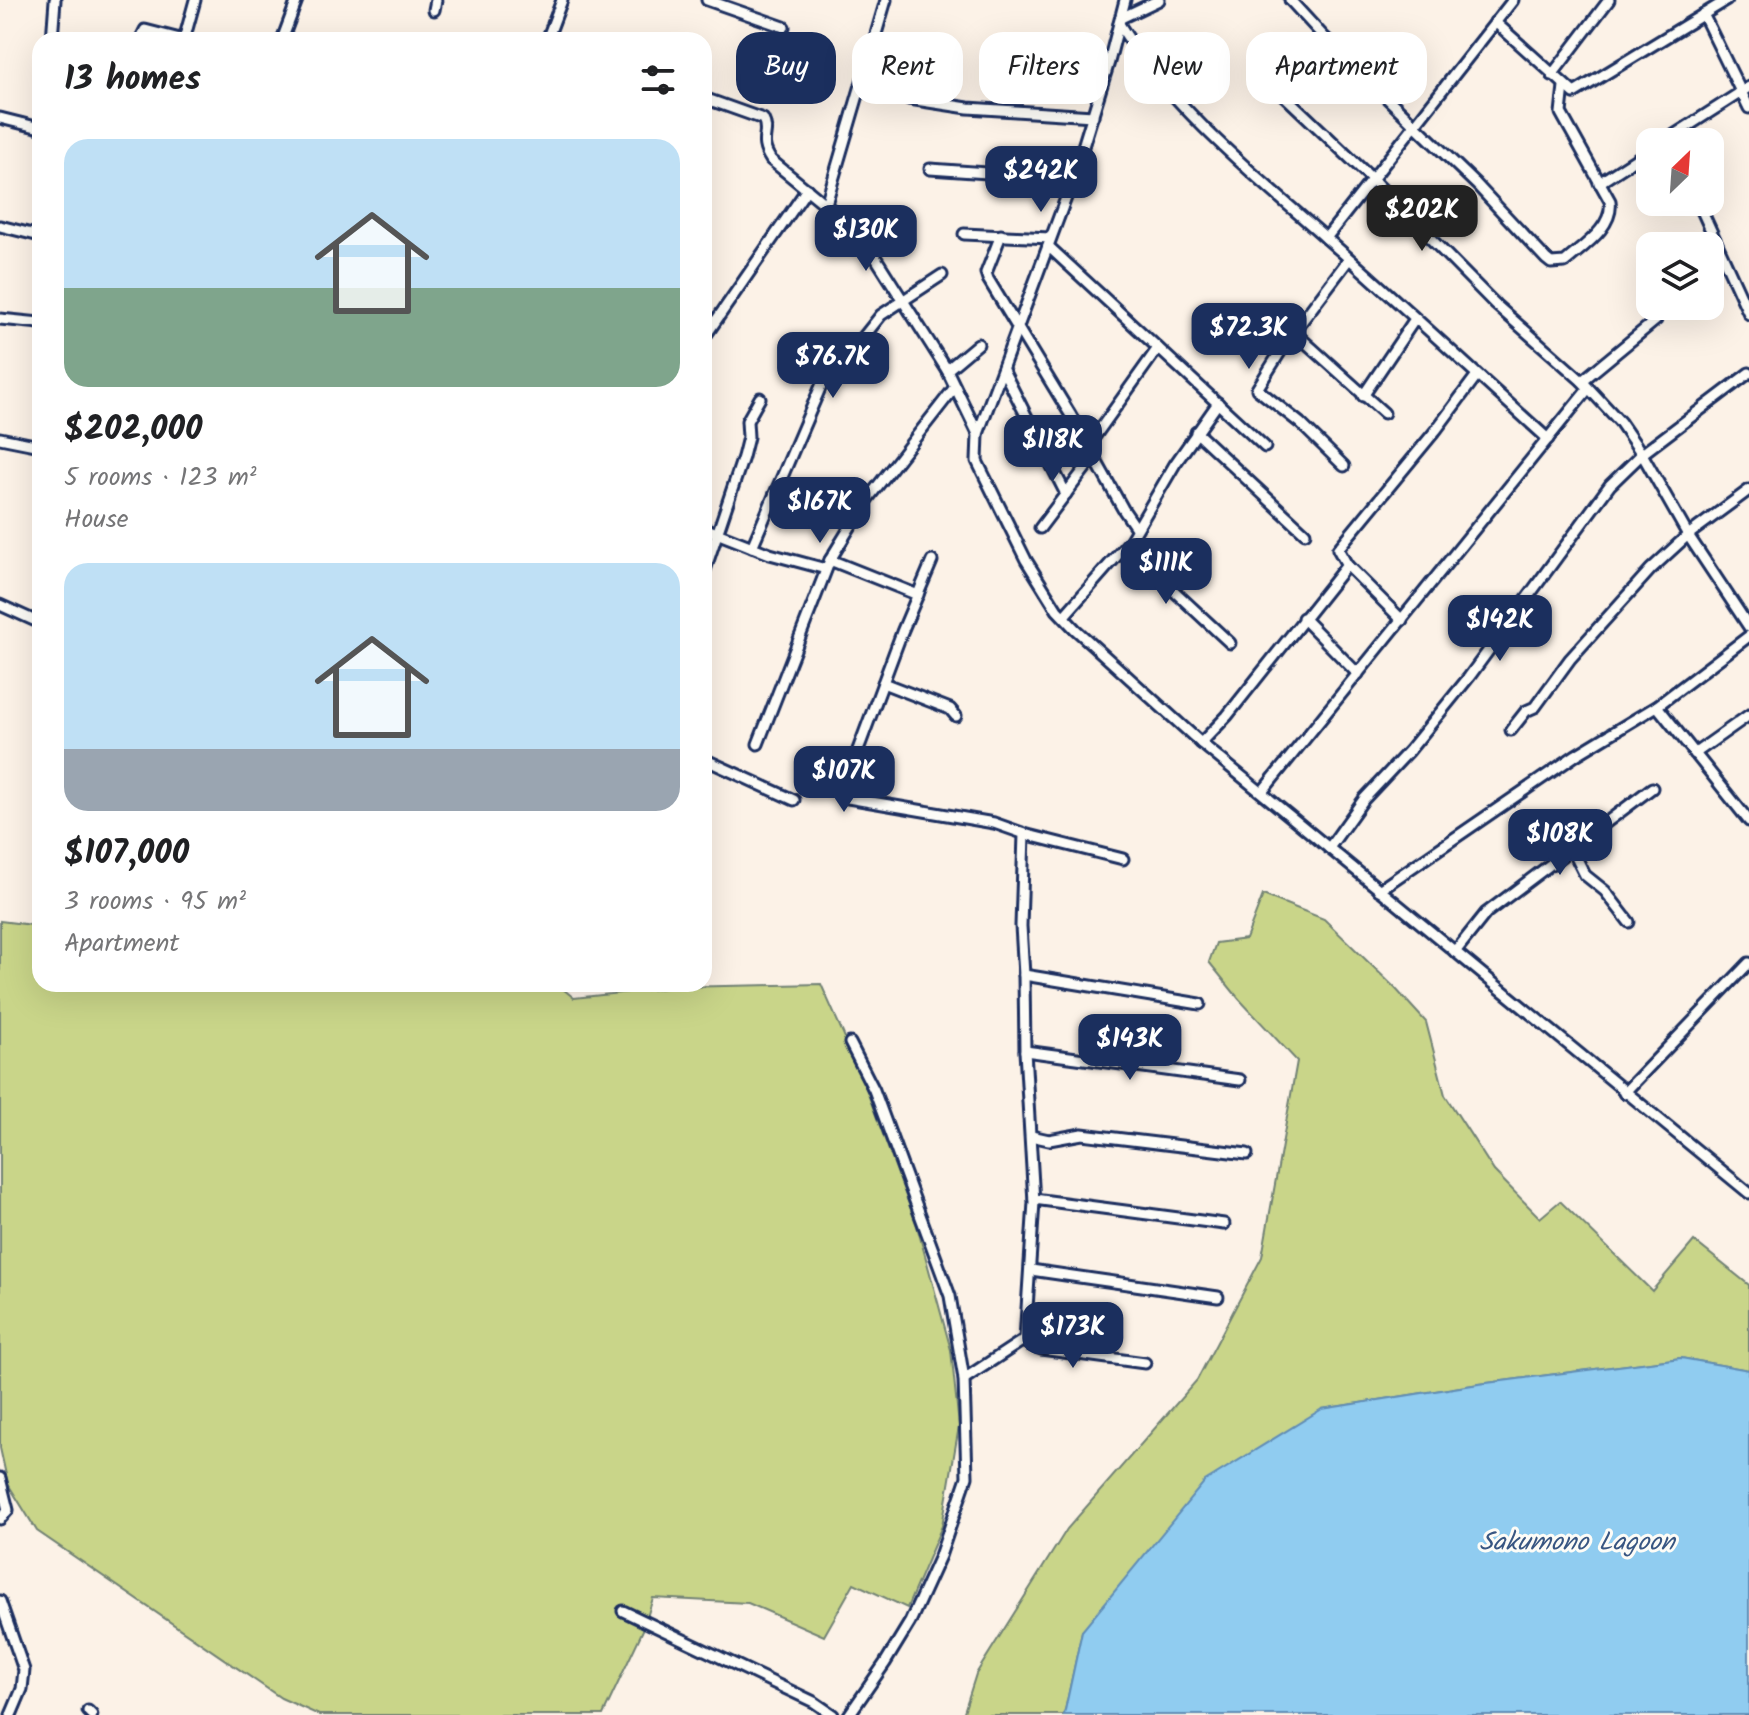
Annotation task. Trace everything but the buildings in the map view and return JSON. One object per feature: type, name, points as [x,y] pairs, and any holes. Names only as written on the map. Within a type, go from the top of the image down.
[{"type":"street","points":[[53,32],[55,0]]},
{"type":"street","points":[[186,32],[195,0]]},
{"type":"street","points":[[285,32],[297,0]]},
{"type":"street","points":[[550,32],[562,0]]},
{"type":"street","points":[[707,0],[784,27]]},
{"type":"street","points":[[826,204],[886,0]]},
{"type":"street","points":[[1125,0],[1073,179],[978,434],[977,461],[1026,560],[1064,616],[1108,661],[1201,743],[1749,1193]]},
{"type":"street","points":[[1120,21],[1159,0]]},
{"type":"street","points":[[1290,0],[1413,126],[1476,184],[1551,263],[1565,262],[1607,223],[1611,212],[1610,201],[1561,113],[1564,86]]},
{"type":"street","points":[[1326,238],[1513,0]]},
{"type":"street","points":[[1552,75],[1609,0]]},
{"type":"street","points":[[1495,22],[1570,91],[1580,91],[1727,0]]},
{"type":"street","points":[[1703,14],[1745,89],[1749,108]]},
{"type":"street","points":[[1120,21],[1139,56],[1240,165],[1326,238],[1548,439]]},
{"type":"street","points":[[1686,128],[1745,89]]},
{"type":"street","points":[[712,101],[763,119],[766,125],[765,151],[777,165],[860,233],[947,370],[978,434]]},
{"type":"street","points":[[942,104],[1093,116]]},
{"type":"street","points":[[1293,104],[1496,305],[1585,385],[1632,437],[1688,535],[1749,627]]},
{"type":"street","points":[[0,118],[32,126]]},
{"type":"street","points":[[1599,183],[1636,159]]},
{"type":"street","points":[[930,169],[1073,179]]},
{"type":"street","points":[[712,326],[807,189]]},
{"type":"street","points":[[1704,216],[1749,314]]},
{"type":"street","points":[[0,226],[32,234]]},
{"type":"street","points":[[964,234],[1001,235],[1049,242],[1265,447]]},
{"type":"street","points":[[1001,235],[986,273],[1136,528]]},
{"type":"street","points":[[1344,466],[1300,423],[1257,389],[1294,332],[1349,259]]},
{"type":"street","points":[[752,547],[827,372],[850,354],[881,315],[942,275]]},
{"type":"street","points":[[0,319],[32,322]]},
{"type":"street","points":[[1363,396],[1415,319]]},
{"type":"street","points":[[1262,792],[1548,439],[1585,385],[1656,320]]},
{"type":"street","points":[[1294,332],[1384,413]]},
{"type":"street","points":[[947,370],[978,344]]},
{"type":"street","points":[[1088,446],[1158,348]]},
{"type":"street","points":[[1003,370],[1066,494]]},
{"type":"street","points":[[1402,620],[1347,565],[1338,549],[1477,375]]},
{"type":"street","points":[[1329,848],[1364,799],[1409,751],[1469,677],[1610,485],[1642,454],[1744,376],[1749,389]]},
{"type":"street","points":[[758,744],[828,565],[866,501],[955,387]]},
{"type":"street","points":[[712,548],[743,457],[748,437],[747,421],[760,398]]},
{"type":"street","points":[[1064,616],[1130,541],[1196,432],[1218,403]]},
{"type":"street","points":[[1196,432],[1305,533]]},
{"type":"street","points":[[0,438],[32,444]]},
{"type":"street","points":[[1040,528],[1093,458]]},
{"type":"street","points":[[1511,730],[1526,711],[1535,707],[1570,659],[1651,569],[1688,535],[1749,490]]},
{"type":"street","points":[[712,531],[752,547],[828,565],[918,595]]},
{"type":"street","points":[[1130,541],[1173,590],[1230,643]]},
{"type":"street","points":[[932,561],[846,782],[848,798],[970,817],[1123,859]]},
{"type":"street","points":[[1201,743],[1254,683],[1347,565]]},
{"type":"street","points":[[0,605],[32,619]]},
{"type":"street","points":[[1303,618],[1358,674]]},
{"type":"street","points":[[1379,890],[1576,755],[1657,706],[1749,636]]},
{"type":"street","points":[[883,683],[950,709],[956,716]]},
{"type":"street","points":[[1657,706],[1749,821]]},
{"type":"street","points":[[1694,754],[1749,715]]},
{"type":"street","points":[[712,763],[794,800]]},
{"type":"street","points":[[1455,952],[1486,913],[1652,788]]},
{"type":"street","points":[[1024,834],[1021,926],[1034,1199],[1025,1339],[1028,1344],[1041,1349],[1145,1363]]},
{"type":"street","points":[[1571,847],[1585,875],[1605,891],[1629,922]]},
{"type":"street","points":[[1624,1093],[1749,963]]},
{"type":"street","points":[[1024,975],[1200,1004]]},
{"type":"street","points":[[849,1715],[910,1622],[940,1556],[966,1486],[964,1379],[950,1296],[874,1090],[850,1043]]},
{"type":"street","points":[[1025,1051],[1240,1080]]},
{"type":"street","points":[[1031,1136],[1049,1140],[1082,1134],[1247,1154]]},
{"type":"street","points":[[1034,1199],[1224,1224]]},
{"type":"street","points":[[1031,1270],[1218,1297]]},
{"type":"street","points":[[964,1379],[1025,1339]]},
{"type":"street","points":[[0,1478],[8,1510],[0,1519]]},
{"type":"street","points":[[0,1601],[24,1670],[22,1689],[11,1715]]},
{"type":"street","points":[[623,1611],[814,1702],[833,1715]]},
{"type":"green space","points":[[1263,895],[1324,919],[1426,1022],[1445,1095],[1494,1171],[1540,1218],[1560,1201],[1652,1291],[1694,1241],[1749,1285],[1749,1370],[1681,1358],[1479,1384],[1322,1409],[1082,1631],[1064,1715],[963,1715],[976,1674],[1067,1529],[1197,1380],[1262,1257],[1297,1061],[1209,962],[1216,943],[1246,939]]},
{"type":"green space","points":[[0,921],[32,925],[32,992],[567,992],[574,998],[630,992],[712,992],[712,986],[821,984],[858,1067],[917,1226],[951,1350],[959,1426],[942,1526],[907,1608],[854,1583],[824,1636],[748,1603],[653,1598],[643,1630],[603,1715],[319,1715],[281,1698],[37,1531],[8,1484],[0,1448]]},
{"type":"water","name":"Sakumono Lagoon","points":[[1681,1358],[1749,1370],[1749,1715],[1064,1715],[1082,1631],[1205,1481],[1322,1409],[1479,1384]]}]
